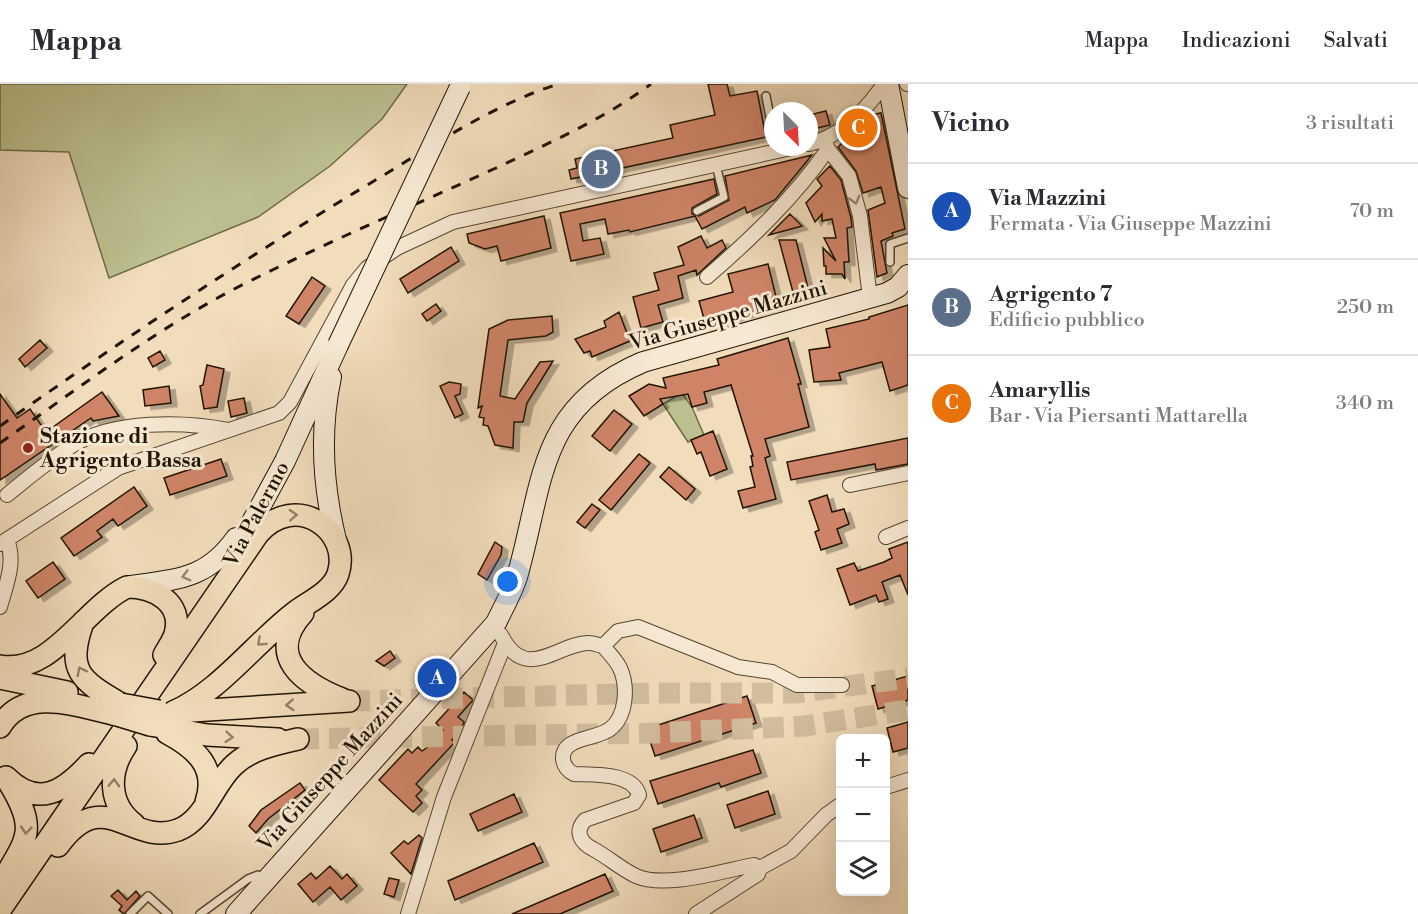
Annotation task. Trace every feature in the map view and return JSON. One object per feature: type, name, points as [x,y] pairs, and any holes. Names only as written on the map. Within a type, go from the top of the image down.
[{"type":"main road","points":[[143,713],[195,701],[293,614],[333,585],[338,575],[340,556],[338,547],[322,525],[312,518],[301,514],[277,517],[258,534],[201,617]]},
{"type":"main road","points":[[0,666],[34,663],[100,604],[127,587],[156,591],[168,603],[176,622],[175,634],[143,713],[64,788],[50,793],[35,793],[18,787],[3,773]]},
{"type":"main road","points":[[0,727],[18,708],[40,701],[143,713],[210,712],[349,701],[305,681],[290,659],[288,646],[294,624],[323,592]]},
{"type":"main road","name":"Via Palermo","points":[[0,910],[143,713],[201,617]]},
{"type":"main road","points":[[83,621],[75,654],[81,674],[88,683],[143,713],[188,745],[202,759],[209,784],[204,806]]},
{"type":"main road","points":[[143,829],[127,819],[119,808],[114,796],[114,777],[122,753],[160,698],[175,657]]},
{"type":"main road","points":[[0,678],[143,713],[227,737],[298,739],[260,750],[235,764],[194,820],[176,830],[162,832],[143,829],[106,817],[84,821],[68,833],[10,914]]},
{"type":"main road","points":[[0,885],[25,842],[28,827],[22,803],[3,773]]},
{"type":"street","points":[[870,102],[878,84]]},
{"type":"street","points":[[707,277],[753,238],[809,175],[826,145],[886,84]]},
{"type":"street","points":[[886,84],[908,188]]},
{"type":"street","points":[[892,104],[896,84]]},
{"type":"street","name":"Via Palermo","points":[[201,617],[285,461],[461,85]]},
{"type":"street","points":[[818,145],[826,145]]},
{"type":"street","points":[[826,145],[849,176],[860,216],[870,298]]},
{"type":"street","points":[[0,607],[9,576],[12,551],[4,542],[118,468],[273,416],[286,408],[352,285],[367,268],[397,248],[453,222],[716,165],[764,152]]},
{"type":"street","name":"Via Giuseppe Mazzini","points":[[236,914],[496,623],[517,578],[539,478],[550,448],[569,418],[606,380],[643,362],[870,298],[898,287],[908,275]]},
{"type":"street","points":[[338,345],[325,415],[324,463],[328,508],[338,547]]},
{"type":"street","points":[[7,495],[54,458],[90,437],[163,424],[195,423],[232,430]]},
{"type":"street","points":[[850,485],[908,473]]},
{"type":"street","points":[[127,587],[189,576],[216,562],[268,491]]},
{"type":"street","points":[[886,537],[908,528]]},
{"type":"street","points":[[496,623],[505,643],[518,654],[532,658],[552,656],[588,642],[603,646],[622,672],[624,699],[621,714],[611,728],[569,746],[564,753],[563,763],[568,771],[574,774],[621,779],[634,788],[639,795],[634,802],[585,820],[579,832],[583,843],[635,875],[651,880],[682,878],[754,865],[760,868]]},
{"type":"street","points":[[603,646],[618,631],[638,627],[738,667],[772,672],[797,685],[842,685]]},
{"type":"street","points":[[408,914],[444,797],[505,643]]},
{"type":"street","points":[[890,785],[908,780]]},
{"type":"street","points":[[696,914],[758,874],[760,868],[791,851],[836,808]]},
{"type":"lane","points":[[766,96],[767,102]]},
{"type":"lane","points":[[697,211],[724,197],[716,165]]},
{"type":"lane","points":[[890,262],[890,244],[908,238]]},
{"type":"lane","points":[[200,914],[248,879],[258,875],[267,879]]},
{"type":"lane","points":[[130,914],[148,896],[168,914]]},
{"type":"green space","points":[[0,84],[407,84],[382,119],[330,166],[258,217],[109,278],[69,152],[0,150]]},
{"type":"green space","points":[[682,393],[692,407],[704,435],[688,442],[663,404]]},
{"type":"building","points":[[708,84],[727,84],[730,96],[757,91],[764,137],[571,179],[569,170],[577,168],[575,159],[673,138],[670,125],[715,115]]},
{"type":"building","points":[[826,111],[830,125],[818,128],[818,113]]},
{"type":"building","points":[[881,113],[905,229],[892,233],[893,236],[881,241],[887,273],[877,277],[868,210],[885,203],[881,187],[863,193],[856,171],[838,147],[871,115]]},
{"type":"building","points":[[811,156],[775,200],[747,213],[745,207],[702,229],[695,216],[630,232],[629,230],[608,234],[605,219],[580,224],[583,241],[600,238],[604,254],[571,261],[560,213],[714,179],[717,194],[692,208],[692,214],[699,216],[729,200],[725,176]]},
{"type":"building","points":[[830,166],[841,180],[851,218],[852,227],[847,228],[849,262],[844,262],[845,279],[842,274],[826,274],[826,266],[824,266],[823,248],[836,261],[824,238],[836,238],[832,219],[822,221],[822,214],[815,222],[806,203],[822,186],[817,179]]},
{"type":"building","points":[[790,214],[802,226],[769,235]]},
{"type":"building","points":[[544,216],[551,248],[501,261],[497,246],[485,249],[469,243],[467,234]]},
{"type":"building","points":[[701,236],[707,248],[722,240],[726,248],[697,275],[696,270],[678,276],[683,298],[658,305],[663,322],[641,328],[633,297],[659,290],[654,273],[684,265],[678,247]]},
{"type":"building","points":[[779,240],[796,240],[809,292],[794,296]]},
{"type":"building","points":[[451,247],[459,261],[408,293],[400,279]]},
{"type":"building","points":[[768,264],[778,305],[706,326],[699,301],[733,292],[728,274]]},
{"type":"building","points":[[312,277],[325,286],[299,324],[286,316]]},
{"type":"building","points":[[436,304],[441,311],[427,321],[422,314]]},
{"type":"building","points":[[908,305],[908,385],[890,391],[882,362],[839,373],[841,380],[814,382],[809,350],[830,347],[826,329],[869,319],[869,317]]},
{"type":"building","points":[[619,312],[630,341],[592,357],[590,351],[584,353],[575,339],[606,327],[604,321]]},
{"type":"building","points":[[552,316],[553,332],[546,336],[508,340],[500,396],[515,399],[540,362],[553,361],[527,403],[523,422],[514,422],[513,448],[495,445],[488,426],[483,425],[484,418],[479,417],[482,406],[478,408],[489,329],[508,320]]},
{"type":"building","points":[[788,338],[801,384],[798,384],[809,427],[765,439],[770,456],[765,458],[776,499],[743,508],[738,491],[755,487],[750,467],[753,466],[751,456],[753,456],[731,385],[704,392],[707,403],[692,407],[688,394],[660,399],[663,404],[644,416],[629,396],[649,384],[666,388],[663,378],[719,365],[717,359]]},
{"type":"building","points":[[40,340],[47,348],[25,367],[19,359]]},
{"type":"building","points":[[160,351],[165,360],[153,367],[148,358]]},
{"type":"building","points":[[207,365],[224,369],[217,407],[204,409],[200,386],[203,385]]},
{"type":"building","points":[[449,382],[461,384],[460,394],[455,396],[463,414],[455,418],[440,386]]},
{"type":"building","points":[[169,386],[171,403],[145,406],[143,390]]},
{"type":"building","points":[[102,392],[119,416],[93,421],[91,418],[0,480],[0,394],[17,418],[30,409],[46,432]]},
{"type":"building","points":[[244,398],[247,413],[231,417],[228,401]]},
{"type":"building","points":[[614,410],[632,424],[610,451],[592,436]]},
{"type":"building","points":[[713,431],[727,469],[710,476],[701,452],[697,454],[691,440]]},
{"type":"building","points":[[908,438],[908,464],[876,470],[875,464],[791,480],[787,462]]},
{"type":"building","points":[[639,454],[650,463],[611,510],[599,500]]},
{"type":"building","points":[[221,459],[227,476],[170,495],[164,478]]},
{"type":"building","points":[[669,467],[695,489],[686,500],[660,477]]},
{"type":"building","points":[[134,487],[147,506],[118,526],[113,519],[97,531],[102,537],[74,556],[61,538]]},
{"type":"building","points":[[827,495],[832,512],[844,509],[849,524],[837,529],[842,543],[821,550],[815,532],[819,530],[809,501]]},
{"type":"building","points":[[592,504],[600,510],[585,528],[577,522]]},
{"type":"building","points":[[495,542],[502,547],[501,555],[487,580],[478,574]]},
{"type":"building","points":[[908,542],[908,595],[900,575],[882,582],[888,599],[879,602],[876,595],[850,605],[837,569],[854,563],[858,571],[884,562],[892,558],[889,549]]},
{"type":"building","points":[[53,562],[65,579],[38,598],[26,581]]},
{"type":"building","points":[[390,651],[395,658],[384,666],[376,661]]},
{"type":"building","points":[[908,676],[908,700],[878,709],[872,686]]},
{"type":"building","points":[[464,692],[473,700],[458,717],[464,722],[461,731],[452,740],[455,742],[416,784],[422,790],[416,796],[422,803],[413,812],[379,780],[408,749],[412,753],[418,747],[422,751],[429,746],[443,730],[436,723]]},
{"type":"building","points":[[747,696],[756,723],[655,756],[646,729]]},
{"type":"building","points":[[908,722],[908,748],[893,752],[887,728]]},
{"type":"building","points":[[753,750],[761,773],[721,787],[719,783],[658,804],[650,781]]},
{"type":"building","points":[[300,783],[305,790],[268,819],[256,833],[249,826],[261,810]]},
{"type":"building","points":[[768,791],[775,814],[735,828],[727,805]]},
{"type":"building","points":[[514,794],[522,812],[478,831],[470,814]]},
{"type":"building","points":[[694,815],[702,838],[661,852],[653,829]]},
{"type":"building","points":[[419,835],[422,838],[411,874],[391,853],[404,841],[408,844]]},
{"type":"building","points":[[534,843],[543,862],[455,900],[448,881]]},
{"type":"building","points":[[330,866],[342,879],[347,874],[357,886],[341,900],[330,887],[313,902],[298,884],[311,873],[316,879]]},
{"type":"building","points":[[605,874],[613,891],[560,914],[512,914]]},
{"type":"building","points":[[389,878],[399,880],[394,897],[384,894]]},
{"type":"building","points":[[118,890],[127,900],[136,891],[140,896],[124,914],[119,910],[122,906],[111,896]]},
{"type":"tunnel","points":[[349,701],[657,693],[796,693],[908,678]]},
{"type":"tunnel","points":[[298,739],[653,733],[805,726],[908,710]]},
{"type":"railway","points":[[0,426],[182,302],[437,142],[508,104],[558,84]]},
{"type":"railway","points":[[0,443],[154,336],[219,297],[312,251],[556,140],[633,97],[651,84]]},
{"type":"place","name":"Amaryllis","points":[[858,128]]},
{"type":"place","name":"Agrigento 7","points":[[601,169]]},
{"type":"place","name":"Stazione di Agrigento Bassa","points":[[28,448]]},
{"type":"place","name":"Via Mazzini","points":[[437,678]]}]
